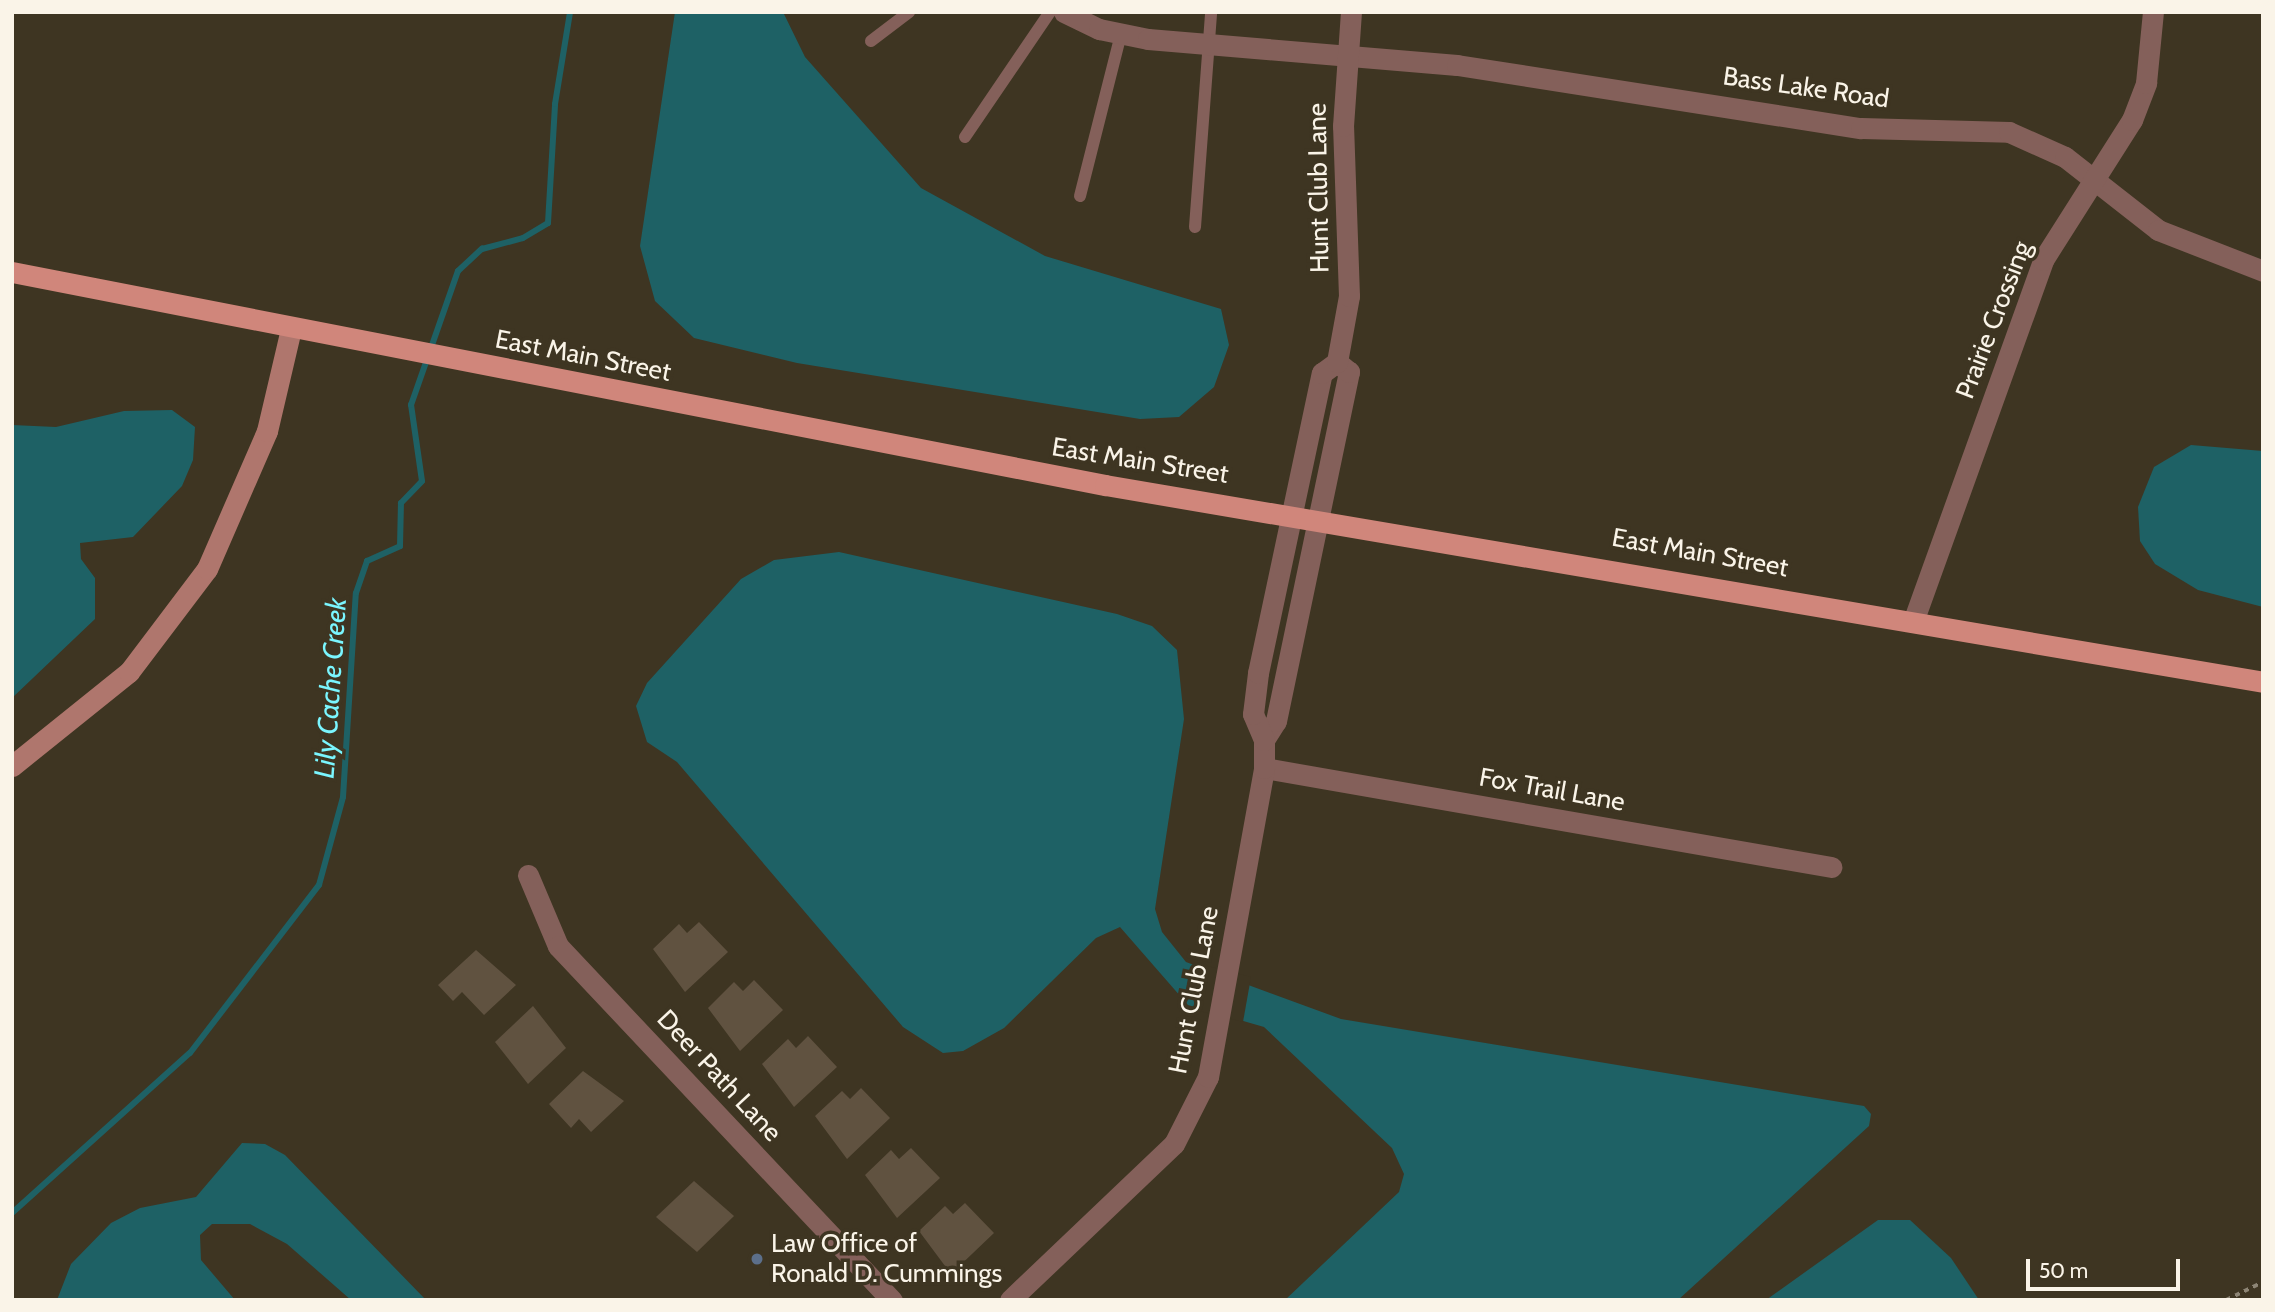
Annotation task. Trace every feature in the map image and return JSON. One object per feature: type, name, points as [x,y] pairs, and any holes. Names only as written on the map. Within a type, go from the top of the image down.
[{"type":"main road","name":"East Main Street","points":[[12,272],[291,329],[1052,475],[1714,584],[2263,682]]},
{"type":"street","name":"Bass Lake Road","points":[[1064,12],[1121,34],[1207,45],[1551,77],[1861,128],[1986,127],[2033,139],[2092,179],[2158,230],[2263,271]]},
{"type":"street","name":"Hunt Club Lane","points":[[1010,1300],[1174,1144],[1201,1097],[1217,1036],[1264,768],[1264,740],[1255,700],[1322,373],[1337,362],[1350,257],[1343,126],[1351,12]]},
{"type":"street","name":"Prairie Crossing","points":[[1914,619],[2043,260],[2092,179],[2132,120],[2146,83],[2153,12]]},
{"type":"street","points":[[12,766],[129,673],[207,569],[263,443],[291,329]]},
{"type":"street","name":"Hunt Club Lane","points":[[1264,740],[1276,721],[1349,372],[1337,362]]},
{"type":"street","name":"Fox Trail Lane","points":[[1264,768],[1831,867]]},
{"type":"street","name":"Deer Path Lane","points":[[528,875],[558,946],[892,1300]]},
{"type":"lane","points":[[871,41],[909,12]]},
{"type":"lane","points":[[965,137],[1050,12]]},
{"type":"lane","points":[[1195,227],[1211,12]]},
{"type":"lane","points":[[1080,196],[1121,34]]},
{"type":"path","points":[[2226,1300],[2263,1282]]},
{"type":"water","points":[[675,12],[783,12],[805,57],[921,188],[1045,256],[1221,309],[1229,345],[1214,387],[1179,417],[1140,419],[797,363],[694,338],[655,301],[640,246]]},
{"type":"water","points":[[172,410],[195,427],[193,460],[182,486],[133,537],[80,543],[81,559],[95,578],[95,619],[12,698],[12,425],[56,427],[124,411]]},
{"type":"water","points":[[2191,445],[2263,451],[2263,607],[2198,590],[2155,564],[2140,541],[2138,507],[2154,467]]},
{"type":"water","points":[[839,552],[1117,614],[1152,626],[1177,650],[1184,719],[1155,909],[1162,932],[1186,962],[1341,1019],[1864,1106],[1871,1114],[1869,1126],[1678,1300],[1285,1300],[1399,1192],[1404,1174],[1392,1148],[1264,1027],[1188,1005],[1120,927],[1096,938],[1004,1028],[963,1051],[943,1053],[903,1027],[677,762],[647,742],[636,706],[647,683],[741,579],[774,560]]},
{"type":"water","points":[[242,1143],[265,1144],[285,1155],[426,1300],[351,1300],[287,1244],[250,1224],[212,1224],[200,1235],[201,1260],[235,1300],[57,1300],[71,1264],[111,1223],[140,1208],[196,1197]]},
{"type":"water","points":[[1878,1220],[1910,1220],[1951,1258],[1979,1300],[1766,1300]]},
{"type":"pier","points":[[1204,965],[1251,977],[1243,1022],[1196,1010]]},
{"type":"building","points":[[699,922],[728,952],[685,992],[653,949],[679,924],[687,933]]},
{"type":"building","points":[[476,950],[516,985],[484,1015],[462,992],[453,1001],[438,985]]},
{"type":"building","points":[[754,980],[783,1010],[740,1051],[708,1008],[734,982],[743,991]]},
{"type":"building","points":[[533,1006],[566,1048],[528,1084],[495,1042]]},
{"type":"building","points":[[808,1036],[837,1067],[794,1107],[762,1064],[788,1039],[796,1048]]},
{"type":"building","points":[[583,1071],[624,1101],[591,1132],[579,1119],[571,1128],[549,1104]]},
{"type":"building","points":[[861,1088],[890,1118],[847,1159],[815,1116],[842,1091],[850,1099]]},
{"type":"building","points":[[911,1148],[940,1178],[897,1218],[865,1175],[891,1150],[899,1159]]},
{"type":"building","points":[[694,1181],[734,1216],[697,1252],[656,1217]]},
{"type":"building","points":[[965,1203],[994,1233],[951,1274],[919,1231],[945,1206],[953,1214]]},
{"type":"waterway","name":"Lily Cache Creek","points":[[12,1213],[190,1053],[319,885],[343,797],[356,593],[367,561],[400,546],[401,503],[422,481],[411,405],[458,271],[482,249],[523,238],[548,223],[555,104],[570,12]]},
{"type":"place","name":"Law Office of Ronald D. Cummings","points":[[757,1259]]}]
